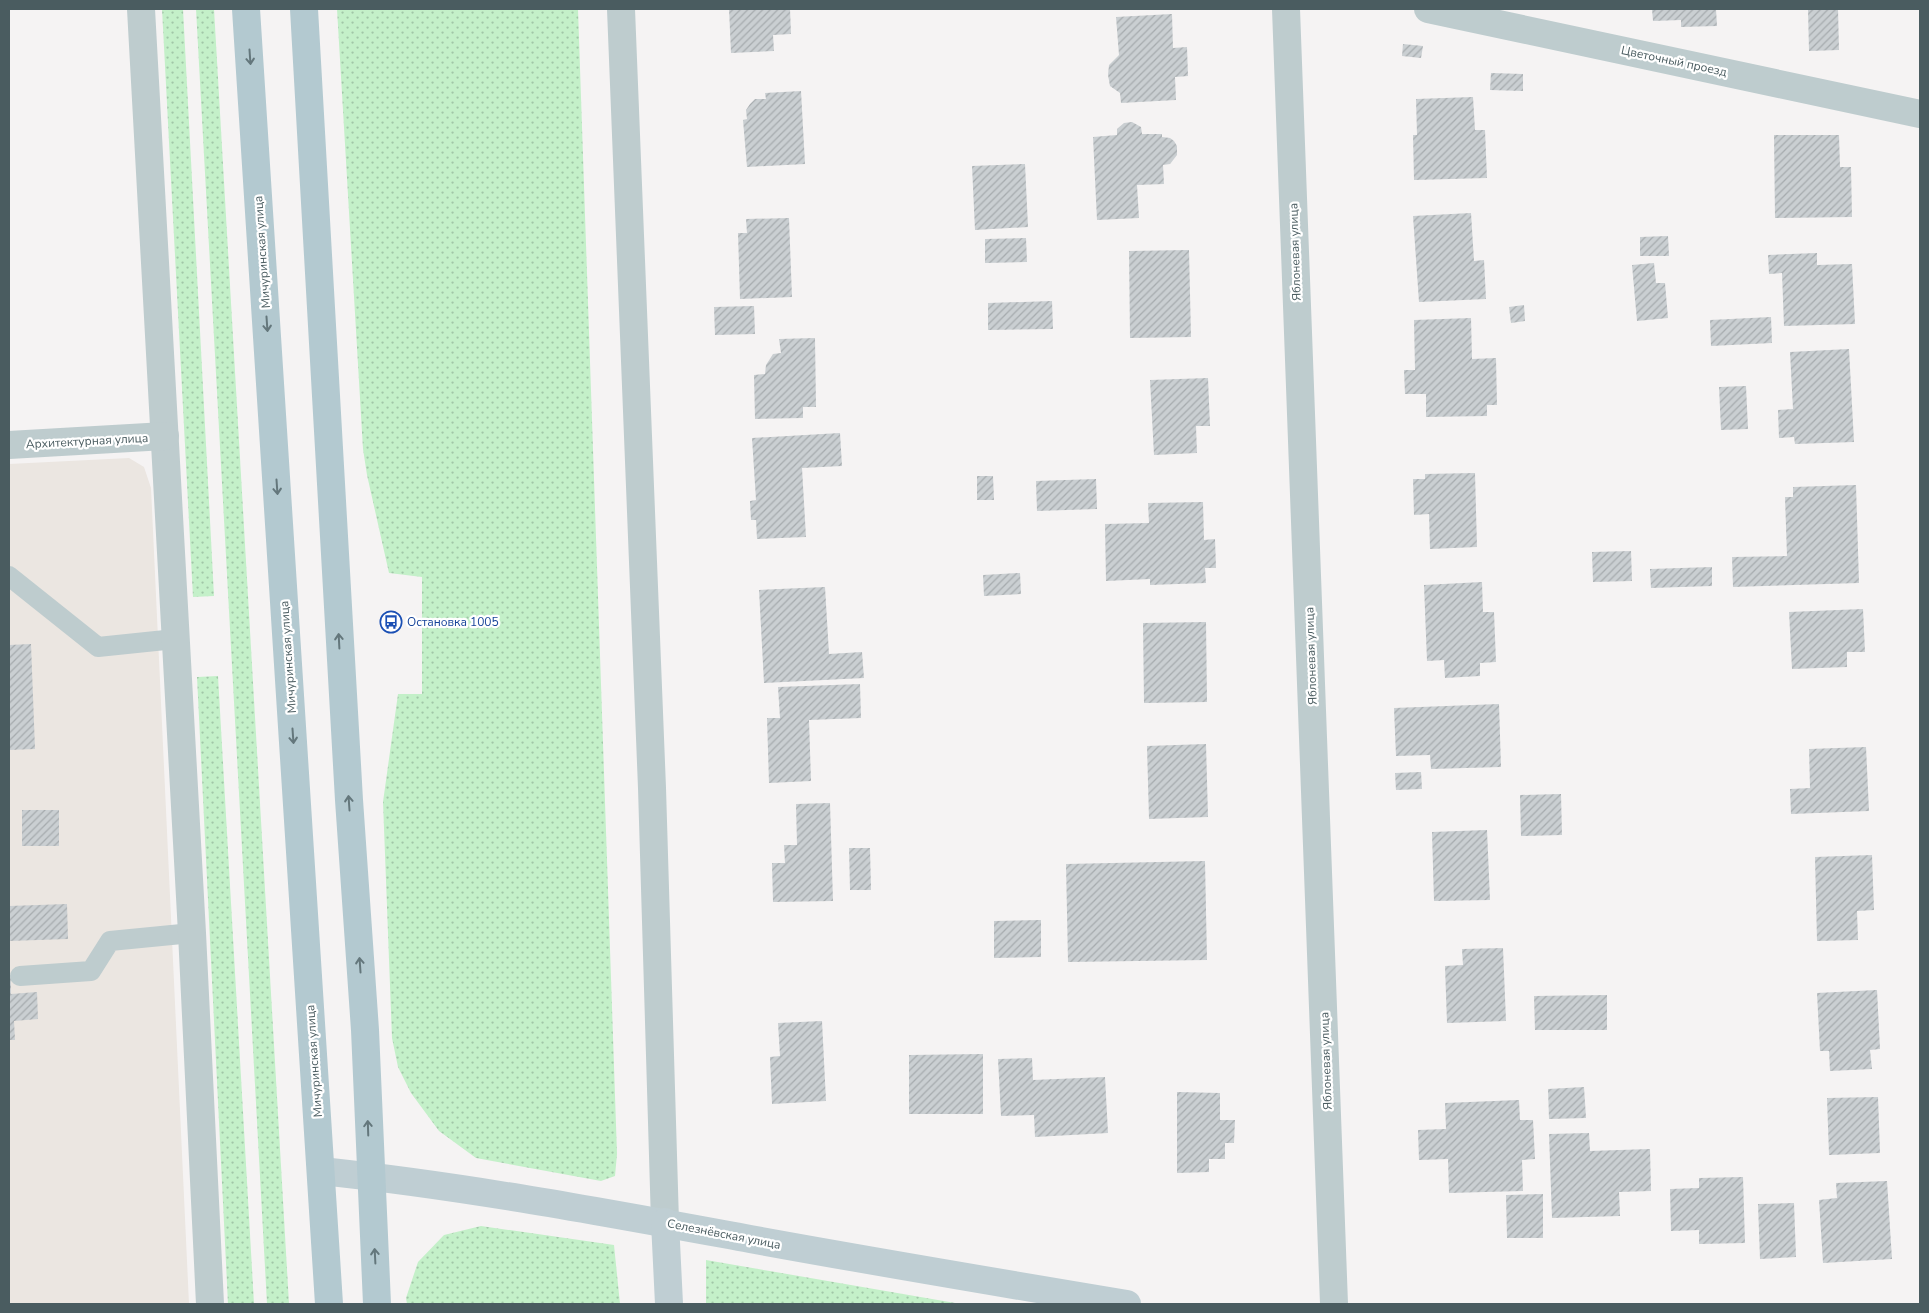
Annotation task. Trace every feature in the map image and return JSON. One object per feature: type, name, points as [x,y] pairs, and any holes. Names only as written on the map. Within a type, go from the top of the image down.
[{"type":"main road","name":"Мичуринская улица","points":[[246,9],[329,1304]]},
{"type":"main road","points":[[304,9],[349,800],[365,1030],[377,1304]]},
{"type":"street","points":[[141,9],[192,933],[210,1304]]},
{"type":"street","points":[[621,9],[652,798],[668,1304]]},
{"type":"street","name":"Яблоневая улица","points":[[1286,9],[1334,1304]]},
{"type":"street","name":"Цветочный проезд","points":[[1428,9],[1920,114]]},
{"type":"street","name":"Архитектурная улица","points":[[9,445],[164,436]]},
{"type":"street","name":"Селезнёвская улица","points":[[321,1171],[370,1176],[665,1222],[750,1239],[1126,1304]]},
{"type":"lane","points":[[9,576],[98,647],[175,639]]},
{"type":"lane","points":[[20,976],[91,972],[110,941],[192,933]]},
{"type":"shaded area","points":[[129,458],[144,467],[151,488],[189,1304],[9,1304],[9,464]]},
{"type":"green space","points":[[162,9],[183,9],[214,596],[193,597]]},
{"type":"green space","points":[[196,9],[214,9],[289,1304],[267,1304]]},
{"type":"green space","points":[[337,9],[578,9],[617,1154],[615,1176],[601,1181],[476,1158],[439,1131],[411,1093],[398,1067],[392,1038],[383,802],[398,694],[422,694],[422,577],[389,573],[363,449]]},
{"type":"green space","points":[[218,676],[254,1304],[228,1304],[197,677]]},
{"type":"green space","points":[[481,1226],[614,1245],[620,1304],[407,1304],[406,1298],[418,1262],[444,1235]]},
{"type":"green space","points":[[706,1260],[961,1304],[706,1304]]},
{"type":"building","points":[[729,9],[790,9],[791,34],[773,35],[774,51],[731,53]]},
{"type":"building","points":[[1652,9],[1716,9],[1717,26],[1681,27],[1681,20],[1653,21]]},
{"type":"building","points":[[1808,9],[1838,9],[1839,50],[1809,51]]},
{"type":"building","points":[[1172,14],[1173,48],[1187,47],[1188,76],[1175,77],[1176,100],[1121,103],[1120,93],[1110,86],[1108,75],[1109,65],[1119,55],[1116,17]]},
{"type":"building","points":[[1403,44],[1423,46],[1421,58],[1402,56]]},
{"type":"building","points":[[1491,73],[1523,74],[1523,91],[1490,90]]},
{"type":"building","points":[[801,91],[805,164],[747,167],[743,120],[747,119],[746,110],[750,104],[755,99],[766,99],[765,93]]},
{"type":"building","points":[[1473,97],[1475,130],[1485,130],[1487,178],[1414,180],[1413,135],[1417,135],[1416,99]]},
{"type":"building","points":[[1132,122],[1141,127],[1142,134],[1162,134],[1162,137],[1170,138],[1177,146],[1177,155],[1170,164],[1163,165],[1164,184],[1137,185],[1139,218],[1097,220],[1093,137],[1117,135],[1117,129],[1124,123]]},
{"type":"building","points":[[1774,135],[1839,135],[1840,167],[1851,167],[1852,217],[1775,218]]},
{"type":"building","points":[[1025,164],[1028,227],[975,230],[972,166]]},
{"type":"building","points":[[1471,213],[1474,261],[1484,260],[1486,299],[1419,302],[1413,216]]},
{"type":"building","points":[[789,218],[792,297],[740,299],[738,233],[747,233],[746,219]]},
{"type":"building","points":[[1668,236],[1669,256],[1640,256],[1640,237]]},
{"type":"building","points":[[1026,238],[1027,262],[985,263],[985,239]]},
{"type":"building","points":[[1189,250],[1191,337],[1130,338],[1129,251]]},
{"type":"building","points":[[1817,253],[1817,265],[1852,264],[1855,324],[1784,326],[1782,273],[1769,274],[1768,255]]},
{"type":"building","points":[[1654,263],[1656,283],[1665,283],[1668,318],[1637,321],[1632,265]]},
{"type":"building","points":[[1052,301],[1053,329],[988,330],[988,303]]},
{"type":"building","points":[[1524,305],[1525,321],[1511,323],[1509,307]]},
{"type":"building","points":[[754,306],[755,334],[715,335],[714,307]]},
{"type":"building","points":[[1771,317],[1772,343],[1711,346],[1710,320]]},
{"type":"building","points":[[1471,318],[1472,359],[1496,358],[1497,405],[1487,405],[1487,416],[1426,417],[1426,394],[1405,394],[1404,370],[1415,370],[1414,320]]},
{"type":"building","points":[[815,338],[816,407],[803,407],[803,418],[755,419],[754,375],[765,374],[766,365],[773,354],[781,353],[779,339]]},
{"type":"building","points":[[1849,349],[1854,442],[1795,444],[1794,437],[1779,438],[1778,410],[1793,409],[1790,352]]},
{"type":"building","points":[[1208,378],[1210,426],[1196,426],[1197,453],[1154,455],[1150,380]]},
{"type":"building","points":[[1746,386],[1748,429],[1721,430],[1719,387]]},
{"type":"building","points":[[840,433],[842,466],[802,468],[806,537],[757,539],[756,520],[751,520],[750,501],[756,500],[752,438]]},
{"type":"building","points":[[1475,473],[1477,547],[1430,549],[1429,514],[1414,515],[1413,479],[1425,479],[1425,474]]},
{"type":"building","points":[[977,476],[993,476],[994,500],[977,500]]},
{"type":"building","points":[[1096,479],[1097,509],[1037,511],[1036,481]]},
{"type":"building","points":[[1856,485],[1859,583],[1733,587],[1732,557],[1787,556],[1785,497],[1793,497],[1793,487]]},
{"type":"building","points":[[1203,502],[1204,540],[1215,539],[1216,568],[1205,568],[1206,583],[1150,585],[1150,579],[1106,581],[1105,524],[1149,523],[1148,503]]},
{"type":"building","points":[[1631,551],[1632,581],[1593,582],[1592,552]]},
{"type":"building","points":[[1712,567],[1712,586],[1651,588],[1650,569]]},
{"type":"building","points":[[1020,573],[1021,594],[984,596],[983,575]]},
{"type":"building","points":[[1482,582],[1483,612],[1494,612],[1496,662],[1480,663],[1480,676],[1445,678],[1444,660],[1427,661],[1424,585]]},
{"type":"building","points":[[825,587],[829,654],[862,652],[864,678],[764,683],[759,590]]},
{"type":"building","points":[[1863,609],[1865,652],[1847,652],[1847,667],[1792,669],[1789,612]]},
{"type":"building","points":[[1206,622],[1207,702],[1144,703],[1143,623]]},
{"type":"building","points":[[31,644],[35,749],[9,750],[9,645]]},
{"type":"building","points":[[860,684],[861,718],[809,720],[811,781],[769,783],[767,718],[780,718],[778,687]]},
{"type":"building","points":[[1499,704],[1501,767],[1431,769],[1430,755],[1396,756],[1394,708]]},
{"type":"building","points":[[1206,744],[1208,817],[1149,819],[1147,746]]},
{"type":"building","points":[[1866,747],[1869,811],[1791,814],[1790,789],[1810,788],[1809,749]]},
{"type":"building","points":[[1421,772],[1422,789],[1396,790],[1395,773]]},
{"type":"building","points":[[1561,794],[1562,835],[1521,836],[1520,795]]},
{"type":"building","points":[[830,803],[833,901],[773,902],[772,863],[785,863],[784,845],[797,845],[796,804]]},
{"type":"building","points":[[22,810],[59,810],[59,846],[22,846]]},
{"type":"building","points":[[1487,830],[1490,900],[1434,901],[1432,832]]},
{"type":"building","points":[[849,848],[870,848],[871,890],[850,890]]},
{"type":"building","points":[[1872,855],[1874,910],[1857,911],[1858,940],[1817,941],[1815,857]]},
{"type":"building","points":[[1205,861],[1207,960],[1068,962],[1066,864]]},
{"type":"building","points":[[67,904],[68,939],[9,941],[9,906]]},
{"type":"building","points":[[1041,920],[1041,957],[994,958],[994,921]]},
{"type":"building","points":[[1503,948],[1506,1021],[1447,1023],[1445,966],[1463,965],[1462,949]]},
{"type":"building","points":[[9,975],[11,975],[11,994],[37,992],[38,1019],[14,1021],[15,1040],[9,1040]]},
{"type":"building","points":[[1877,990],[1880,1049],[1870,1050],[1872,1069],[1830,1071],[1829,1051],[1820,1051],[1817,993]]},
{"type":"building","points":[[1607,995],[1607,1030],[1535,1030],[1534,996]]},
{"type":"building","points":[[822,1021],[826,1101],[772,1104],[770,1057],[780,1056],[778,1023]]},
{"type":"building","points":[[983,1054],[983,1114],[909,1114],[909,1055]]},
{"type":"building","points":[[1032,1058],[1033,1080],[1105,1077],[1108,1133],[1035,1137],[1034,1115],[1001,1116],[998,1059]]},
{"type":"building","points":[[1584,1087],[1586,1118],[1549,1119],[1548,1089]]},
{"type":"building","points":[[1177,1092],[1220,1093],[1220,1120],[1235,1120],[1234,1143],[1225,1143],[1225,1159],[1209,1159],[1209,1172],[1177,1173]]},
{"type":"building","points":[[1878,1097],[1880,1153],[1829,1155],[1827,1098]]},
{"type":"building","points":[[1519,1100],[1520,1120],[1533,1120],[1535,1159],[1522,1160],[1523,1191],[1449,1193],[1448,1159],[1419,1160],[1418,1130],[1446,1129],[1445,1103]]},
{"type":"building","points":[[1589,1133],[1590,1151],[1650,1149],[1651,1191],[1619,1192],[1620,1216],[1552,1218],[1549,1134]]},
{"type":"building","points":[[1743,1177],[1745,1243],[1699,1244],[1699,1230],[1671,1231],[1670,1189],[1699,1188],[1699,1178]]},
{"type":"building","points":[[1887,1181],[1892,1259],[1823,1263],[1819,1200],[1837,1198],[1836,1183]]},
{"type":"building","points":[[1543,1194],[1543,1238],[1507,1238],[1506,1195]]},
{"type":"building","points":[[1794,1203],[1796,1257],[1760,1259],[1758,1204]]},
{"type":"place","name":"Остановка 1005","points":[[391,622]]}]
